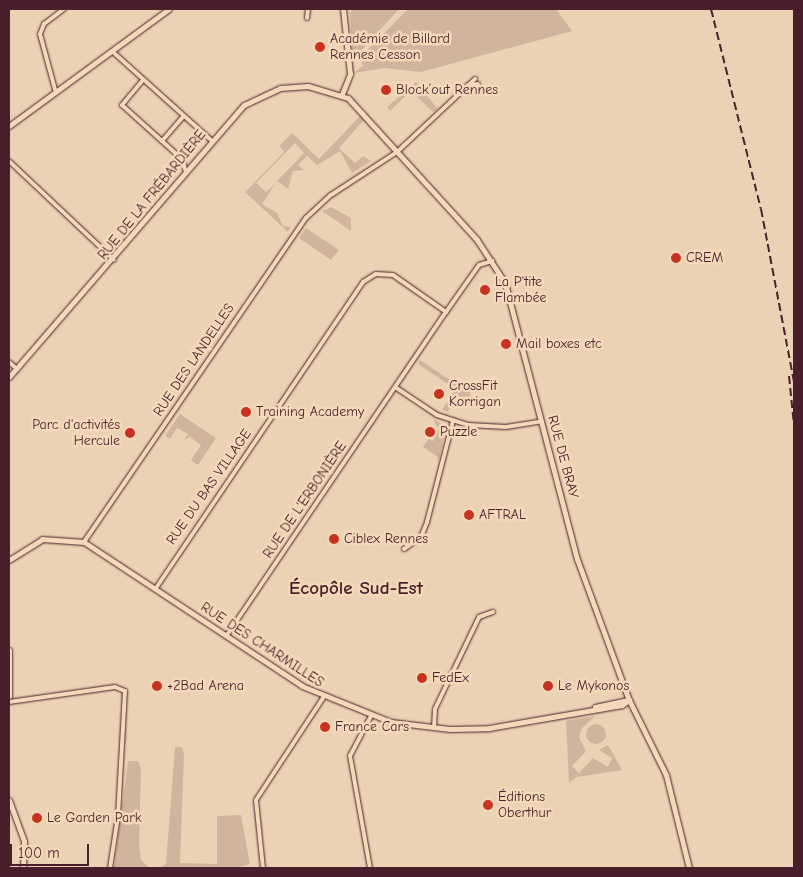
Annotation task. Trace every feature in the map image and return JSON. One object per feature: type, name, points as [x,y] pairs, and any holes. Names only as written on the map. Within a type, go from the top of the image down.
[{"type":"street","points":[[56,93],[40,34],[44,24],[64,9]]},
{"type":"street","points":[[9,126],[113,52],[169,9]]},
{"type":"street","points":[[308,9],[308,18]]},
{"type":"street","points":[[342,94],[350,74],[343,9]]},
{"type":"street","points":[[113,52],[211,140]]},
{"type":"street","name":"RUE DES LANDELLES","points":[[84,542],[306,218],[331,195],[399,150],[475,79]]},
{"type":"street","points":[[143,80],[122,105],[182,159],[186,172]]},
{"type":"street","points":[[468,85],[478,84]]},
{"type":"street","name":"RUE DE LA FRÉBARDIÈRE","points":[[9,377],[114,260],[211,140],[259,95],[308,86],[342,94]]},
{"type":"street","name":"RUE DE BRAY","points":[[342,94],[399,150],[492,261],[508,294],[577,559],[629,700],[666,775],[690,868]]},
{"type":"street","points":[[162,141],[184,116]]},
{"type":"street","points":[[9,161],[114,260]]},
{"type":"street","name":"RUE DE L'ERBONIÈRE","points":[[227,635],[479,265],[492,261]]},
{"type":"street","name":"RUE DU BAS VILLAGE","points":[[156,588],[363,282],[376,274],[392,275],[446,312]]},
{"type":"street","points":[[9,362],[17,369]]},
{"type":"street","points":[[395,387],[453,421],[497,427],[542,421]]},
{"type":"street","points":[[404,549],[421,537],[428,522],[453,421]]},
{"type":"street","points":[[9,560],[42,539],[84,542]]},
{"type":"street","name":"RUE DES CHARMILLES","points":[[84,542],[323,698],[370,716],[434,728],[489,728],[562,716],[629,700]]},
{"type":"street","points":[[434,728],[436,709],[479,617],[493,612]]},
{"type":"street","points":[[9,650],[9,696]]},
{"type":"street","points":[[9,702],[115,687],[125,691],[119,808],[110,868]]},
{"type":"street","points":[[263,868],[256,800],[323,698]]},
{"type":"street","points":[[370,716],[350,756],[370,868]]},
{"type":"street","points":[[9,800],[23,834],[23,868]]},
{"type":"shaded area","points":[[353,9],[399,9],[352,61],[350,13]]},
{"type":"shaded area","points":[[408,9],[556,9],[572,31],[421,72],[385,68],[354,73],[363,66],[360,57]]},
{"type":"shaded area","points":[[416,82],[438,109],[433,112],[411,91],[390,111],[387,107]]},
{"type":"shaded area","points":[[360,116],[364,120],[339,148],[355,163],[363,156],[371,161],[352,173],[340,151],[317,165],[307,156],[298,165],[304,170],[293,171],[288,189],[277,181],[304,153],[295,143],[256,183],[266,192],[275,184],[262,204],[277,213],[283,226],[291,227],[288,232],[245,192],[284,152],[279,146],[292,133],[319,159]]},
{"type":"shaded area","points":[[331,207],[351,218],[351,231],[322,211]]},
{"type":"shaded area","points":[[306,228],[339,250],[331,260],[299,238]]},
{"type":"shaded area","points":[[420,360],[461,387],[470,388],[470,404],[454,400],[448,412],[442,410],[455,389],[418,364]]},
{"type":"shaded area","points":[[180,414],[216,438],[198,465],[191,460],[201,445],[190,437],[184,440],[188,434],[177,428],[170,439],[165,436]]},
{"type":"shaded area","points":[[433,419],[442,424],[445,430],[439,460],[437,461],[438,457],[423,447],[428,439],[433,441],[439,429]]},
{"type":"shaded area","points":[[595,716],[582,728],[579,737],[586,751],[572,766],[579,773],[593,758],[608,767],[612,758],[599,750],[608,745],[622,770],[577,777],[569,783],[566,721]]},
{"type":"shaded area","points":[[592,724],[600,724],[606,730],[606,738],[600,744],[592,744],[586,738],[586,730]]},
{"type":"shaded area","points":[[175,747],[182,747],[184,753],[180,863],[217,864],[217,816],[241,815],[250,864],[235,868],[159,868],[166,864]]},
{"type":"shaded area","points":[[128,761],[138,761],[141,769],[139,843],[141,860],[149,868],[114,868]]},
{"type":"railway","points":[[711,9],[761,209],[794,382]]},
{"type":"railway","points":[[789,376],[794,425]]},
{"type":"place","name":"Académie de Billard Rennes Cesson","points":[[320,47]]},
{"type":"place","name":"Block’out Rennes","points":[[386,90]]},
{"type":"place","name":"CREM","points":[[676,258]]},
{"type":"place","name":"La P'tite Flambée","points":[[485,290]]},
{"type":"place","name":"Mail boxes etc","points":[[506,344]]},
{"type":"place","name":"CrossFit Korrigan","points":[[439,394]]},
{"type":"place","name":"Training Academy","points":[[246,412]]},
{"type":"place","name":"Puzzle","points":[[430,432]]},
{"type":"place","name":"Parc d'activités Hercule","points":[[130,433]]},
{"type":"place","name":"AFTRAL","points":[[469,515]]},
{"type":"place","name":"Ciblex Rennes","points":[[334,539]]},
{"type":"place","name":"FedEx","points":[[422,678]]},
{"type":"place","name":"+2Bad Arena","points":[[157,686]]},
{"type":"place","name":"Le Mykonos","points":[[548,686]]},
{"type":"place","name":"France Cars","points":[[325,727]]},
{"type":"place","name":"Éditions Oberthur","points":[[488,805]]},
{"type":"place","name":"Le Garden Park","points":[[37,818]]},
{"type":"district","name":"Écopôle Sud-Est","points":[[356,589]]}]
